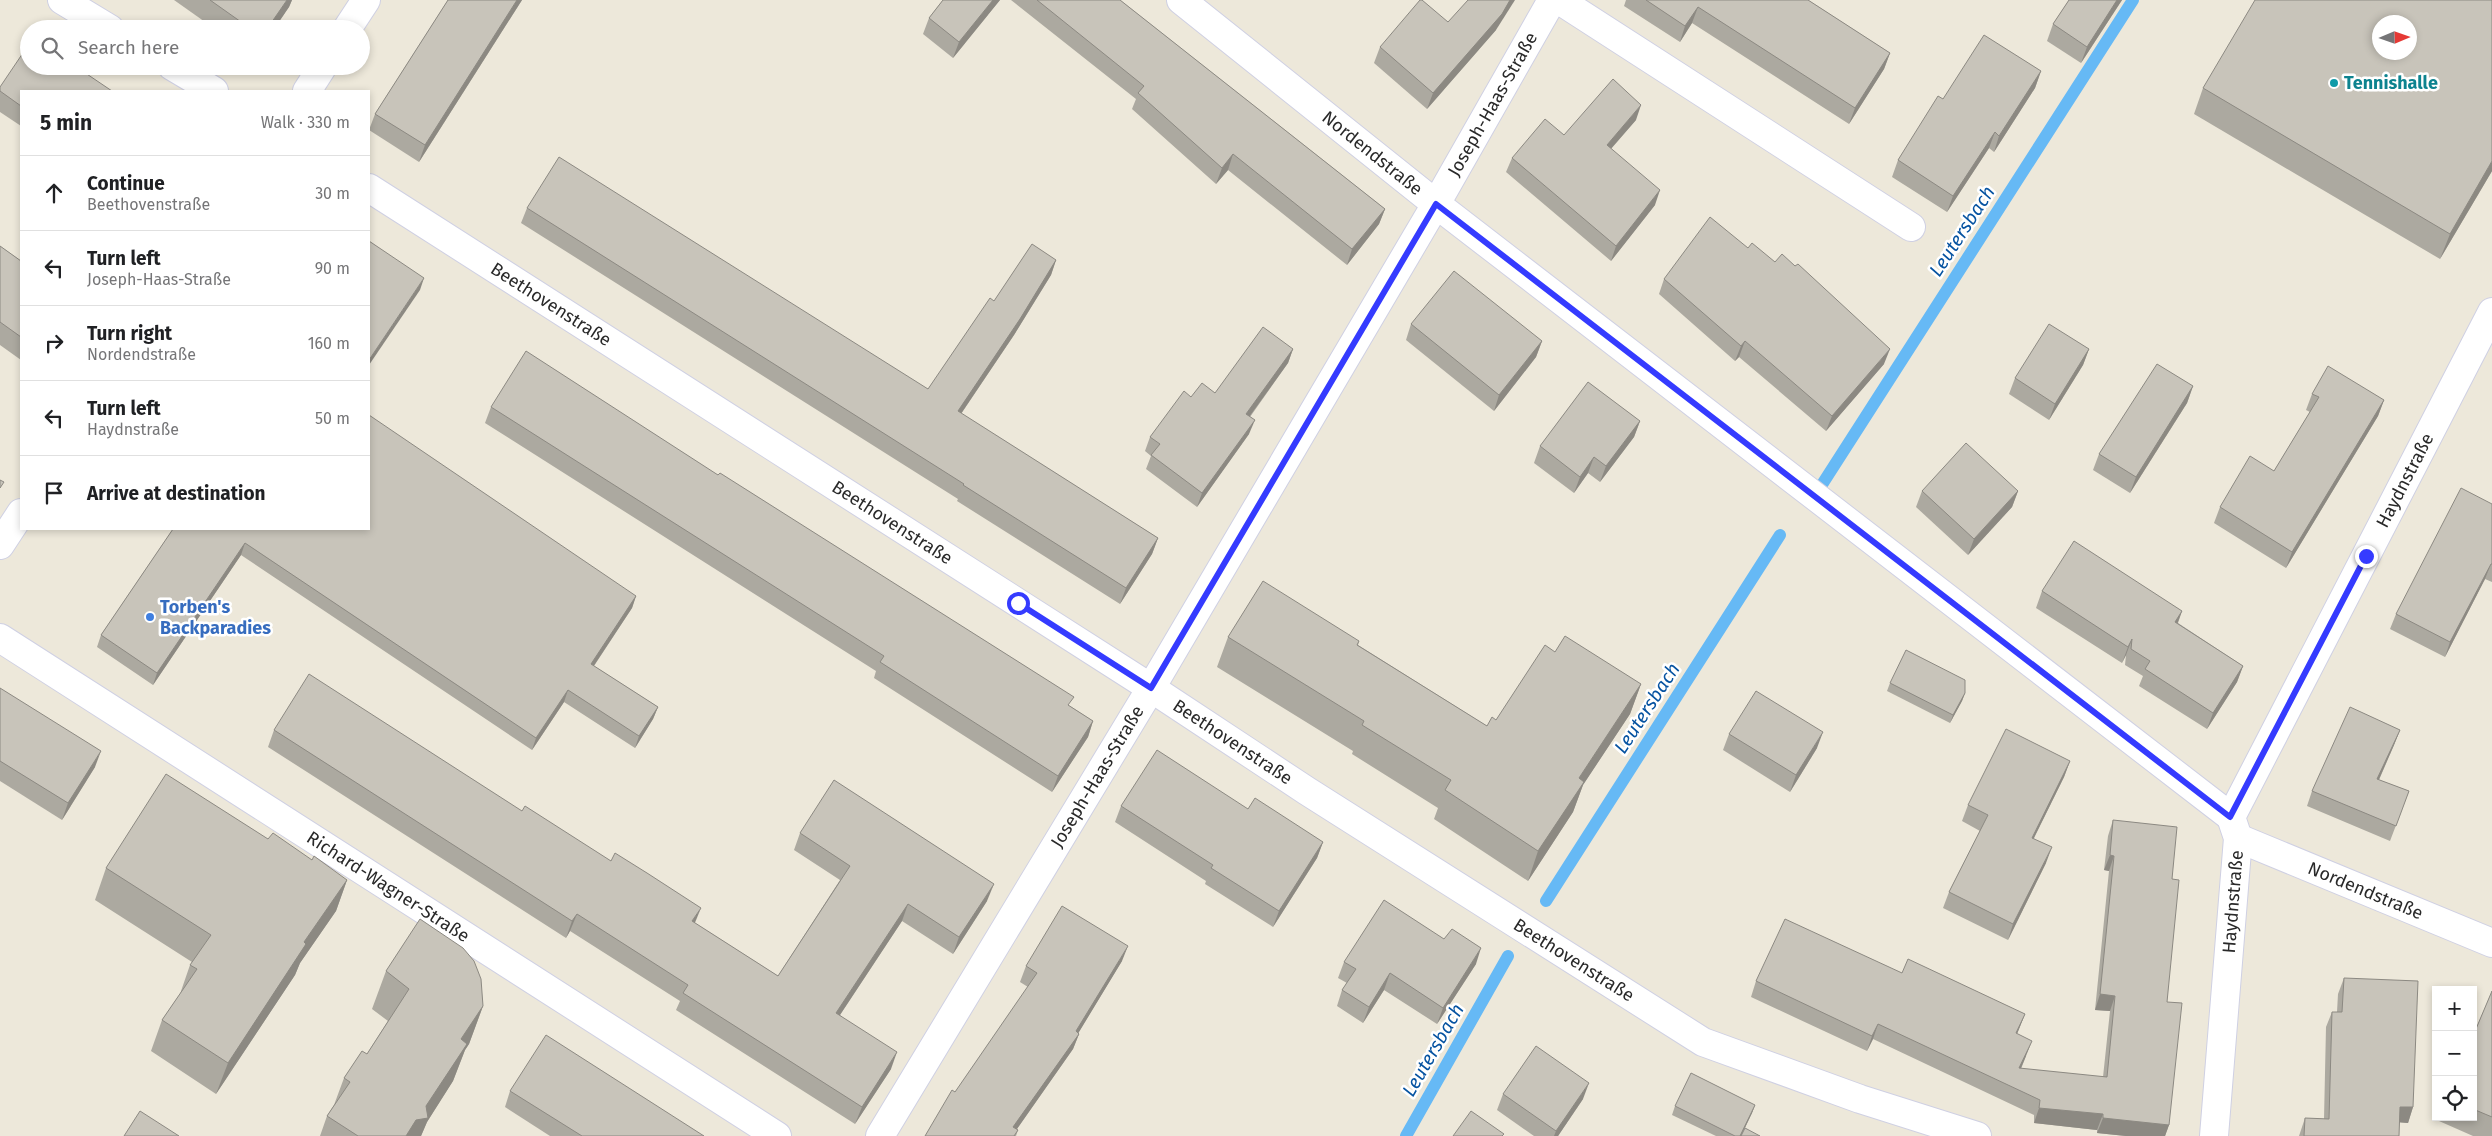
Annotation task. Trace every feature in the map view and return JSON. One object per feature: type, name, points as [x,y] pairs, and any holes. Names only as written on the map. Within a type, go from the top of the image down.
[{"type":"street","points":[[62,0],[95,20]]},
{"type":"street","points":[[353,20],[366,0]]},
{"type":"street","name":"Nordendstraße","points":[[1182,0],[1436,204],[2234,827],[2492,942]]},
{"type":"street","name":"Joseph-Haas-Straße","points":[[880,1136],[1151,688],[1436,204],[1552,0]]},
{"type":"street","points":[[1559,0],[1911,227]]},
{"type":"street","points":[[187,75],[212,90]]},
{"type":"street","points":[[308,90],[317,75]]},
{"type":"street","name":"Beethovenstraße","points":[[370,189],[1151,688],[1307,791],[1703,1042],[1860,1099],[1977,1136]]},
{"type":"street","name":"Haydnstraße","points":[[2214,1136],[2234,827],[2492,312]]},
{"type":"street","points":[[0,545],[20,515]]},
{"type":"street","name":"Richard-Wagner-Straße","points":[[0,638],[777,1136]]},
{"type":"building","points":[[210,0],[287,0],[273,20],[238,20]]},
{"type":"building","points":[[448,0],[517,0],[425,145],[375,114]]},
{"type":"building","points":[[943,0],[993,0],[959,42],[929,18]]},
{"type":"building","points":[[1037,0],[1120,0],[1385,209],[1352,249],[1233,154],[1222,168],[1138,93],[1144,86]]},
{"type":"building","points":[[1420,0],[1448,22],[1468,0],[1510,0],[1502,14],[1433,93],[1380,47]]},
{"type":"building","points":[[1646,0],[1808,0],[1890,53],[1855,108],[1698,7],[1685,26]]},
{"type":"building","points":[[2069,0],[2117,0],[2087,47],[2053,24]]},
{"type":"building","name":"Tennishalle","points":[[2255,0],[2492,0],[2492,161],[2450,234],[2203,88]]},
{"type":"building","points":[[1984,35],[2041,71],[1999,136],[1995,132],[1953,196],[1898,160],[1938,96],[1943,99]]},
{"type":"building","points":[[20,57],[20,75],[88,75],[111,90],[20,90],[20,105],[0,91],[0,87]]},
{"type":"building","points":[[1613,79],[1641,105],[1607,145],[1660,190],[1616,246],[1512,158],[1545,119],[1564,135]]},
{"type":"building","points":[[559,157],[928,389],[990,298],[994,301],[1032,244],[1056,260],[1020,319],[958,411],[1158,538],[1126,588],[527,208]]},
{"type":"building","points":[[1710,217],[1748,248],[1752,243],[1775,262],[1782,254],[1795,266],[1798,264],[1890,349],[1832,416],[1745,341],[1741,346],[1664,279]]},
{"type":"building","points":[[370,242],[424,278],[370,359]]},
{"type":"building","points":[[0,246],[20,260],[20,336],[0,322]]},
{"type":"building","points":[[1454,271],[1542,341],[1499,395],[1411,324]]},
{"type":"building","points":[[2049,324],[2089,349],[2055,404],[2015,378]]},
{"type":"building","points":[[1263,327],[1293,349],[1246,414],[1255,420],[1202,493],[1151,455],[1160,444],[1150,437],[1184,391],[1191,397],[1202,383],[1215,393]]},
{"type":"building","points":[[526,351],[718,475],[720,473],[1074,697],[1068,705],[1093,721],[1058,776],[880,662],[884,656],[491,407]]},
{"type":"building","points":[[2157,364],[2193,386],[2136,477],[2099,454]]},
{"type":"building","points":[[2328,366],[2384,400],[2292,552],[2220,507],[2250,456],[2274,471],[2319,397],[2312,394]]},
{"type":"building","points":[[1588,382],[1640,421],[1606,466],[1594,457],[1580,477],[1540,446]]},
{"type":"building","points":[[370,416],[636,596],[591,664],[658,707],[639,736],[568,690],[536,738],[245,543],[157,673],[101,635],[172,530],[370,530]]},
{"type":"building","points":[[1966,443],[2018,491],[1974,539],[1922,491]]},
{"type":"building","points":[[0,480],[4,482],[0,488]]},
{"type":"building","points":[[2461,488],[2492,504],[2492,564],[2450,642],[2396,614]]},
{"type":"building","points":[[2074,541],[2182,611],[2175,622],[2243,666],[2213,713],[2145,669],[2150,661],[2131,649],[2132,639],[2128,647],[2042,591]]},
{"type":"building","points":[[1263,581],[1359,641],[1357,645],[1487,726],[1492,717],[1496,720],[1545,645],[1555,652],[1565,636],[1641,684],[1579,778],[1584,782],[1538,851],[1445,790],[1451,780],[1362,725],[1364,721],[1228,637]]},
{"type":"building","points":[[1906,650],[1965,680],[1965,693],[1953,715],[1890,683]]},
{"type":"building","points":[[309,674],[522,811],[525,806],[611,861],[615,853],[647,873],[701,908],[692,921],[778,976],[850,866],[800,833],[834,780],[994,884],[959,937],[908,904],[836,1013],[897,1052],[862,1107],[683,993],[688,985],[577,914],[572,921],[274,730]]},
{"type":"building","points":[[0,688],[101,751],[68,803],[0,761]]},
{"type":"building","points":[[1756,691],[1823,732],[1796,775],[1729,734]]},
{"type":"building","points":[[2350,707],[2400,730],[2377,779],[2409,791],[2396,826],[2312,791]]},
{"type":"building","points":[[2006,729],[2070,761],[2032,838],[2052,847],[2013,924],[1949,892],[1988,815],[1968,805]]},
{"type":"building","points":[[1157,750],[1248,809],[1255,798],[1323,842],[1279,911],[1211,868],[1213,865],[1121,806]]},
{"type":"building","points":[[166,774],[268,839],[273,833],[312,860],[314,856],[347,880],[304,942],[306,944],[228,1063],[162,1020],[197,969],[190,965],[211,935],[106,868]]},
{"type":"building","points":[[2113,820],[2177,827],[2172,879],[2179,880],[2167,1002],[2182,1003],[2169,1125],[2103,1118],[2103,1114],[2039,1108],[2040,1100],[1878,1024],[1872,1036],[1756,981],[1785,919],[1902,973],[1908,959],[2025,1014],[2016,1033],[2032,1041],[2019,1068],[2107,1077],[2115,996],[2100,994],[2114,856],[2110,855]]},
{"type":"building","points":[[1384,900],[1444,939],[1452,929],[1481,948],[1443,1008],[1390,973],[1369,1007],[1342,990],[1356,969],[1344,962]]},
{"type":"building","points":[[1062,906],[1128,946],[1076,1031],[1079,1034],[1013,1127],[1018,1130],[1014,1136],[925,1136],[952,1090],[955,1092],[1037,973],[1026,966]]},
{"type":"building","points":[[420,919],[463,948],[474,961],[481,979],[483,1006],[461,1039],[467,1044],[426,1106],[428,1118],[416,1120],[406,1136],[358,1136],[327,1116],[350,1082],[344,1078],[362,1051],[367,1054],[409,989],[386,971]]},
{"type":"building","points":[[2344,978],[2418,981],[2413,1107],[2400,1107],[2399,1136],[2304,1136],[2305,1118],[2329,1119],[2332,1012],[2342,1012]]},
{"type":"building","points":[[2492,991],[2492,1117],[2477,1111],[2477,1027]]},
{"type":"building","points":[[546,1035],[704,1136],[582,1136],[510,1091]]},
{"type":"building","points":[[1536,1046],[1589,1083],[1556,1131],[1503,1094]]},
{"type":"building","points":[[1691,1073],[1755,1105],[1740,1136],[1735,1136],[1675,1106]]},
{"type":"building","points":[[140,1111],[179,1136],[124,1136]]},
{"type":"building","points":[[1471,1111],[1504,1134],[1502,1136],[1453,1136]]},
{"type":"building","points":[[1745,1128],[1760,1136],[1741,1136]]},
{"type":"waterway","name":"Leutersbach","points":[[1823,483],[2133,0]]},
{"type":"waterway","name":"Leutersbach","points":[[1546,901],[1780,535]]},
{"type":"waterway","name":"Leutersbach","points":[[1406,1136],[1508,956]]},
{"type":"place","name":"Tennishalle","points":[[2334,83]]},
{"type":"place","name":"Torben's Backparadies","points":[[150,617]]},
{"type":"route","points":[[1018,603],[1151,688],[1436,204],[2230,817],[2366,556]]}]
